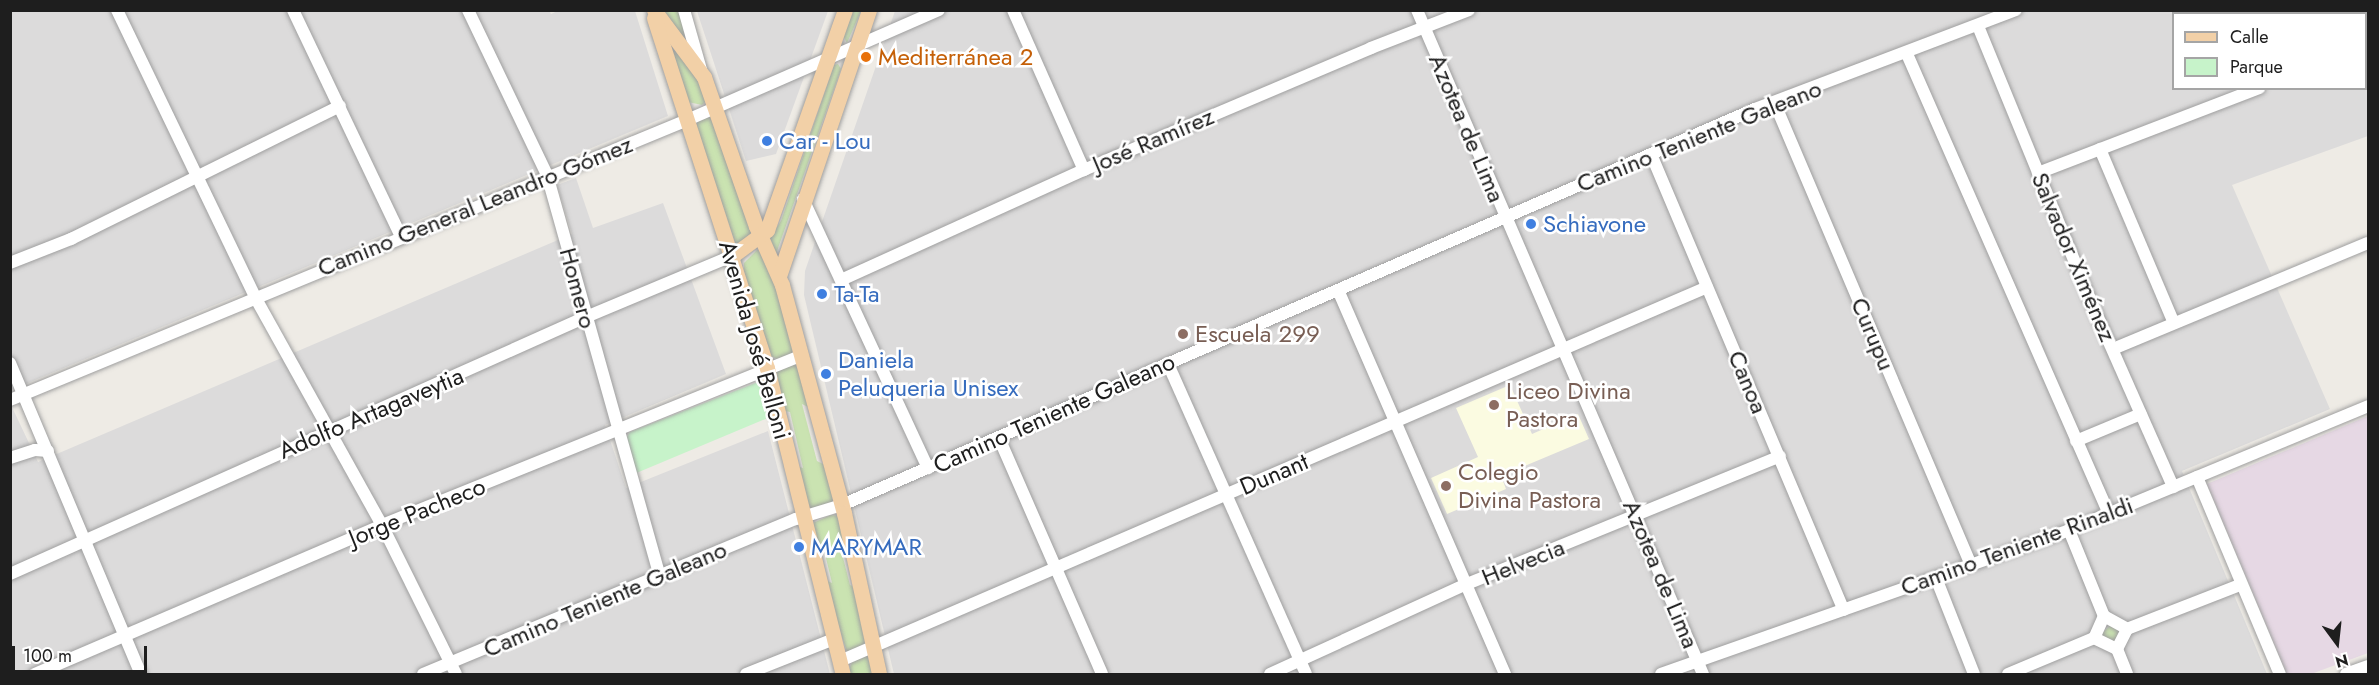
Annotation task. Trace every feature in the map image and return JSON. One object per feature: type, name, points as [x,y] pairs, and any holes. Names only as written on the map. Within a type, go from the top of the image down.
[{"type":"main road","name":"Avenida José Belloni","points":[[653,10],[703,74],[762,237],[779,276],[842,505],[875,646],[879,675]]},
{"type":"main road","name":"Avenida José Belloni","points":[[653,10],[654,27],[732,256],[767,368],[842,668]]},
{"type":"main road","points":[[732,256],[762,237],[775,210],[845,10]]},
{"type":"main road","points":[[779,276],[803,199],[869,10]]},
{"type":"street","points":[[117,10],[255,297],[382,525],[454,669]]},
{"type":"street","points":[[293,10],[400,236]]},
{"type":"street","name":"Homero","points":[[468,10],[547,175],[660,577]]},
{"type":"street","name":"Avenida José Belloni","points":[[684,10],[703,74]]},
{"type":"street","name":"Camino General Leandro Gómez","points":[[10,400],[547,175],[686,120],[939,10]]},
{"type":"street","points":[[1013,10],[1084,170]]},
{"type":"street","name":"Azotea de Lima","points":[[1417,10],[1703,675]]},
{"type":"street","name":"José Ramírez","points":[[841,280],[1084,170],[1371,48],[1425,29],[1469,10]]},
{"type":"street","name":"Camino Teniente Galeano","points":[[423,675],[454,669],[660,577],[804,517],[842,505],[1652,154],[2016,10]]},
{"type":"street","name":"Salvador Ximénez","points":[[1978,26],[2038,173],[2173,487]]},
{"type":"street","points":[[1907,54],[2109,514]]},
{"type":"street","points":[[2038,173],[2254,90]]},
{"type":"street","name":"Curupu","points":[[1775,104],[1971,565]]},
{"type":"street","points":[[10,263],[71,239],[340,106]]},
{"type":"street","points":[[2100,149],[2174,323]]},
{"type":"street","name":"Canoa","points":[[1652,154],[1844,610]]},
{"type":"street","points":[[803,199],[928,468]]},
{"type":"street","points":[[2114,349],[2368,243]]},
{"type":"street","name":"Adolfo Artagaveytia","points":[[10,574],[586,317],[732,256]]},
{"type":"street","name":"Dunant","points":[[842,668],[875,646],[1707,287]]},
{"type":"street","points":[[1338,290],[1467,584],[1504,675]]},
{"type":"street","name":"Jorge Pacheco","points":[[35,675],[382,525],[767,368],[802,356]]},
{"type":"street","points":[[10,363],[141,675]]},
{"type":"street","points":[[1168,364],[1228,494],[1306,675]]},
{"type":"street","name":"Camino Teniente Rinaldi","points":[[1661,675],[2068,530],[2368,406]]},
{"type":"street","points":[[2076,441],[2141,414]]},
{"type":"street","points":[[999,438],[1102,675]]},
{"type":"street","points":[[10,458],[35,450],[48,451]]},
{"type":"street","name":"Helvecia","points":[[1270,675],[1467,584],[1636,517],[1780,456]]},
{"type":"street","points":[[2198,477],[2240,585],[2280,675]]},
{"type":"street","points":[[2068,530],[2104,616],[2127,628]]},
{"type":"street","points":[[1936,578],[1974,675]]},
{"type":"street","points":[[2117,649],[2127,628],[2240,585]]},
{"type":"street","points":[[2008,675],[2094,638],[2104,616]]},
{"type":"street","points":[[2094,638],[2117,649],[2127,675]]},
{"type":"street","points":[[746,675],[834,639]]},
{"type":"street","points":[[2346,674],[2368,666]]},
{"type":"shaded area","points":[[549,10],[551,14],[560,10],[635,11],[668,116],[11,390],[11,11]]},
{"type":"shaded area","points":[[697,11],[828,11],[776,154],[746,161]]},
{"type":"shaded area","points":[[895,11],[2368,11],[2368,136],[2232,185],[2330,409],[2182,471],[2267,674],[894,674],[804,295],[805,271]]},
{"type":"shaded area","points":[[576,178],[593,228],[663,203],[726,374],[605,425],[626,488],[768,431],[830,674],[11,674],[10,403],[38,462],[572,234],[557,185]]},
{"type":"shaded area","points":[[1510,385],[1532,434],[1578,414],[1589,439],[1501,476],[1506,489],[1447,514],[1431,478],[1478,457],[1456,408]]},
{"type":"shaded area","points":[[2368,416],[2368,653],[2311,674],[2287,674],[2207,484]]},
{"type":"green space","points":[[662,11],[681,11],[690,47]]},
{"type":"green space","points":[[852,11],[861,11],[847,43],[843,36]]},
{"type":"green space","points":[[670,44],[694,66],[706,101],[702,105],[688,102]]},
{"type":"green space","points":[[838,64],[841,69],[776,254],[769,239],[781,221],[834,65]]},
{"type":"green space","points":[[710,116],[755,231],[736,245],[696,129],[698,120]]},
{"type":"green space","points":[[757,250],[763,251],[795,344],[792,354],[777,359],[767,354],[744,271],[744,263]]},
{"type":"green space","points":[[797,363],[810,408],[802,404],[817,461],[825,465],[835,501],[817,511],[806,508],[796,466],[803,468],[790,412],[781,410],[773,373]]},
{"type":"green space","points":[[763,380],[775,415],[634,474],[627,437],[630,432]]},
{"type":"green space","points":[[831,515],[839,516],[847,543],[838,538],[850,585],[858,588],[867,644],[847,652],[823,579],[832,583],[824,550],[815,544],[813,523]]},
{"type":"green space","points":[[2111,625],[2120,631],[2118,643],[2102,640],[2102,633]]},
{"type":"green space","points":[[867,655],[875,674],[847,674],[853,660]]},
{"type":"place","name":"Mediterránea 2","points":[[866,57]]},
{"type":"place","name":"Car - Lou","points":[[767,141]]},
{"type":"place","name":"Schiavone","points":[[1531,224]]},
{"type":"place","name":"Ta-Ta","points":[[822,294]]},
{"type":"place","name":"Escuela 299","points":[[1183,334]]},
{"type":"place","name":"Daniela Peluqueria Unisex","points":[[826,374]]},
{"type":"place","name":"Liceo Divina Pastora","points":[[1494,405]]},
{"type":"place","name":"Colegio Divina Pastora","points":[[1446,486]]},
{"type":"place","name":"MARYMAR","points":[[799,547]]}]
